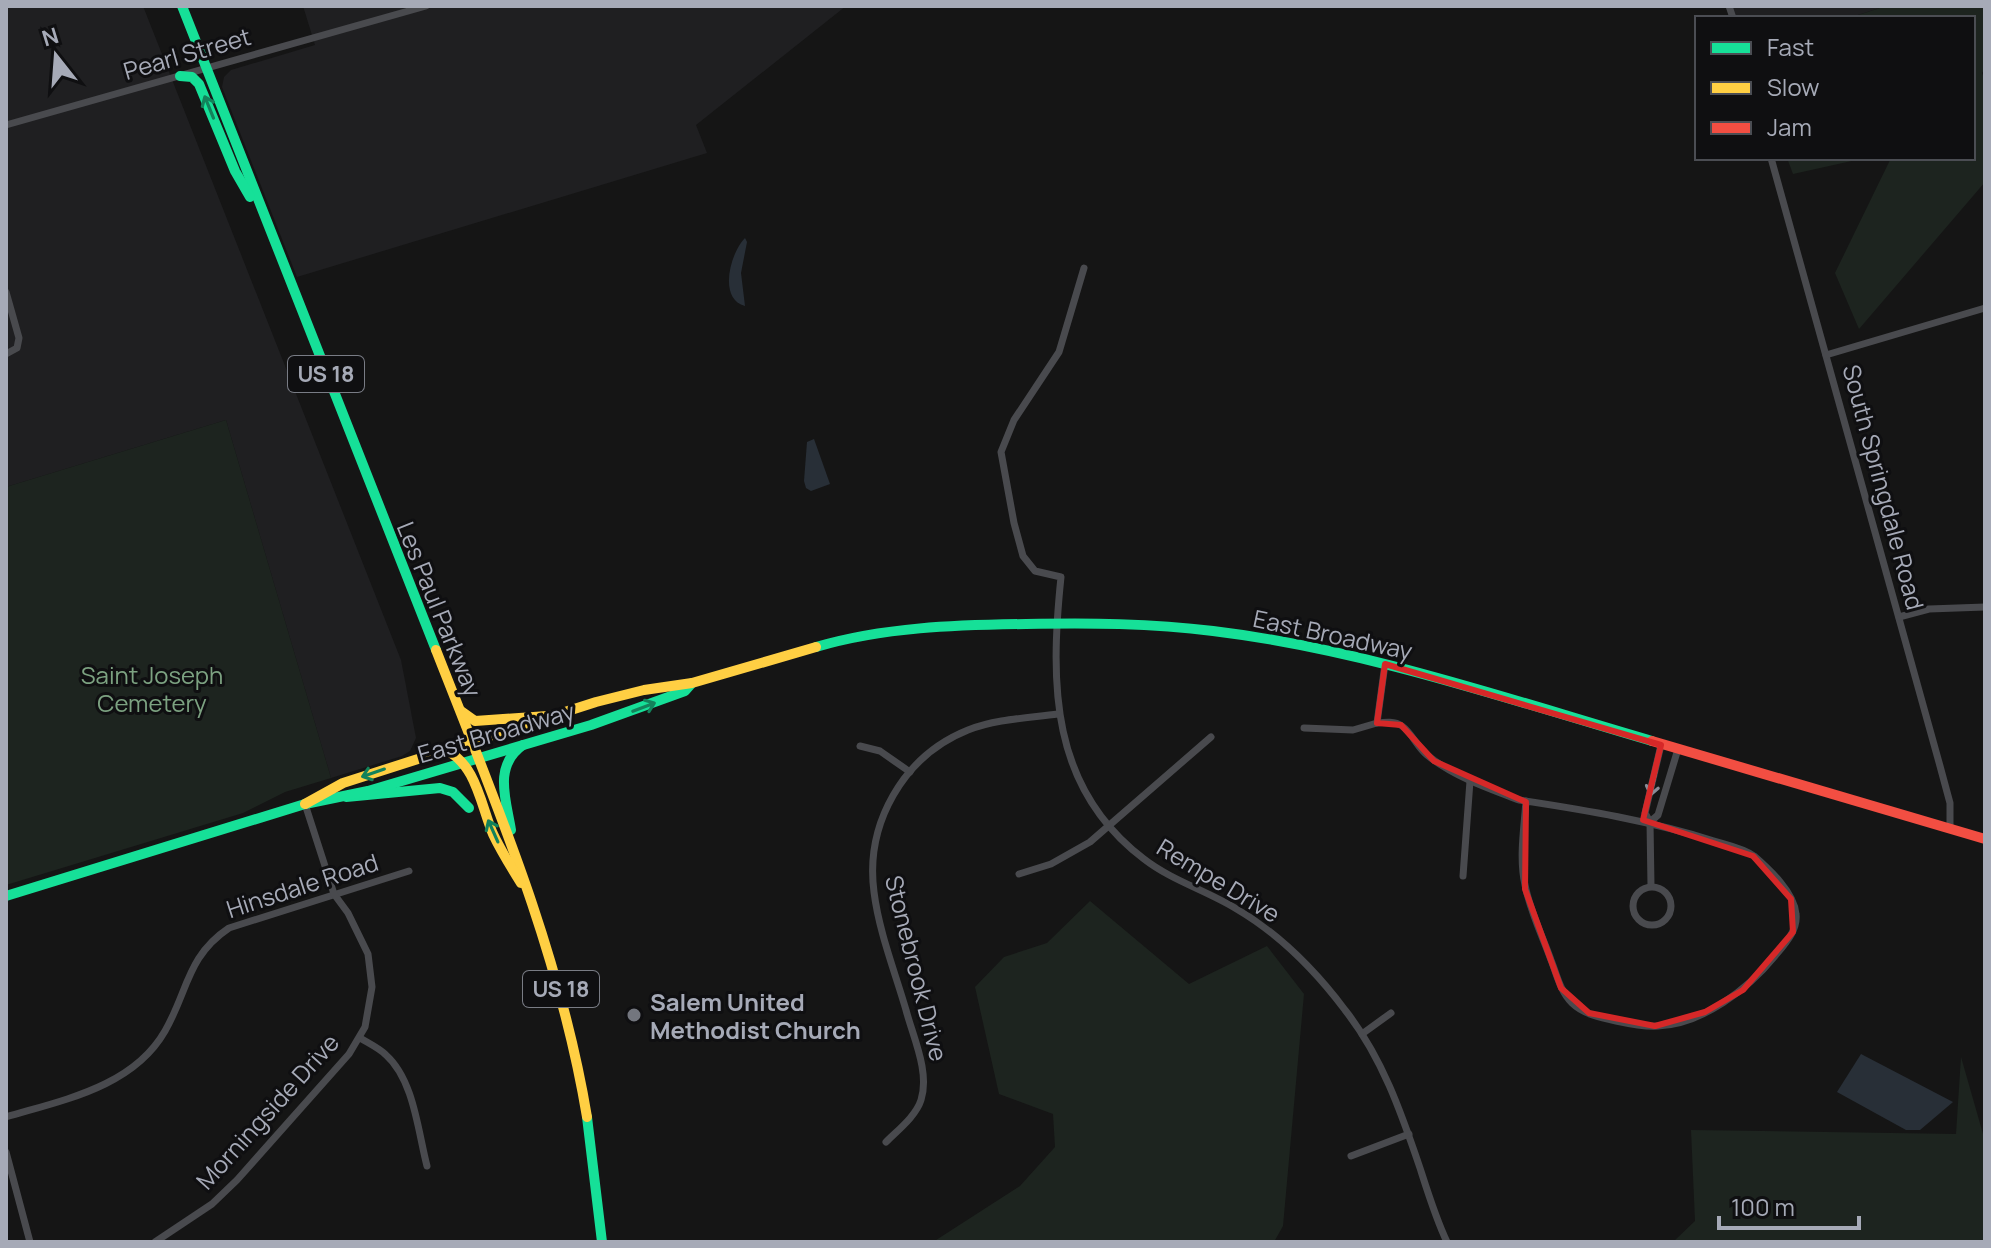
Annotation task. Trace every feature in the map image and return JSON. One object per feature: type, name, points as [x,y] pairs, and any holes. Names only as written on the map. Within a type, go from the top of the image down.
[{"type":"main road","name":"Les Paul Parkway","points":[[182,6],[532,899],[557,975],[581,1077],[593,1146],[602,1242]]},
{"type":"main road","points":[[180,76],[192,77],[199,84],[235,171],[268,227]]},
{"type":"main road","name":"East Broadway","points":[[305,804],[339,785],[445,750],[628,695],[692,683],[803,650],[886,633],[961,624],[1133,623],[1221,631],[1385,664],[1985,839]]},
{"type":"main road","name":"East Broadway","points":[[6,896],[305,804],[346,797],[629,713],[685,691],[692,683]]},
{"type":"main road","points":[[457,706],[465,716],[475,721],[562,715]]},
{"type":"main road","points":[[514,849],[503,768],[511,751],[523,745]]},
{"type":"main road","points":[[445,750],[453,752],[504,855],[532,899]]},
{"type":"main road","points":[[346,797],[440,788],[453,792],[469,808]]},
{"type":"street","name":"Pearl Street","points":[[6,125],[426,6]]},
{"type":"street","name":"South Springdale Road","points":[[1772,160],[1950,803],[1950,829]]},
{"type":"street","name":"Rempe Drive","points":[[1084,268],[1059,352],[1014,420],[1001,452],[1023,556],[1035,571],[1061,577],[1056,623],[1058,714],[1066,747],[1077,775],[1109,826],[1144,859],[1261,924],[1316,975],[1362,1034],[1382,1066],[1447,1242]]},
{"type":"street","points":[[6,292],[19,344],[6,354]]},
{"type":"street","points":[[1826,355],[1985,308]]},
{"type":"street","points":[[1899,617],[1929,609],[1985,607]]},
{"type":"street","points":[[1377,723],[1385,664]]},
{"type":"street","name":"Stonebrook Drive","points":[[886,1142],[919,1105],[923,1084],[919,1056],[878,912],[872,874],[873,849],[880,821],[890,800],[910,772],[936,748],[969,730],[1004,721],[1058,714]]},
{"type":"street","points":[[1304,728],[1353,730],[1377,723],[1401,725],[1424,753],[1470,781],[1526,801],[1650,822],[1747,852],[1785,889],[1796,916],[1793,932],[1743,990],[1705,1012],[1655,1026],[1611,1020],[1589,1013],[1572,1003],[1561,988],[1525,889],[1522,847],[1526,801]]},
{"type":"street","points":[[1019,874],[1071,855],[1211,737]]},
{"type":"street","points":[[1651,886],[1650,822],[1645,813],[1661,745]]},
{"type":"street","points":[[860,746],[880,751],[910,772]]},
{"type":"street","points":[[1650,822],[1658,815],[1678,749]]},
{"type":"street","points":[[1463,876],[1470,781]]},
{"type":"street","name":"Morningside Drive","points":[[155,1242],[212,1204],[237,1180],[360,1038],[369,1008],[371,969],[364,943],[334,894],[305,804]]},
{"type":"street","name":"Hinsdale Road","points":[[6,1117],[83,1094],[134,1068],[166,1029],[189,973],[216,936],[241,922],[409,871]]},
{"type":"street","points":[[1651,886],[1665,891],[1671,909],[1666,919],[1651,925],[1639,920],[1632,905],[1638,892],[1651,886]]},
{"type":"street","points":[[1362,1034],[1391,1013]]},
{"type":"street","points":[[360,1038],[385,1054],[403,1080],[427,1166]]},
{"type":"street","points":[[1351,1156],[1409,1134]]},
{"type":"street","points":[[6,1152],[30,1242]]},
{"type":"highlighted area","points":[[1385,664],[1661,745],[1643,820],[1753,856],[1791,899],[1793,932],[1743,990],[1705,1012],[1655,1026],[1589,1013],[1561,988],[1525,889],[1526,802],[1434,761],[1401,725],[1377,723]]},
{"type":"shaded area","points":[[6,6],[143,6],[401,660],[416,738],[410,751],[402,756],[331,778],[226,420],[6,487]]},
{"type":"shaded area","points":[[303,6],[846,6],[696,125],[707,153],[297,277],[222,87],[224,77],[231,70],[315,45]]},
{"type":"shaded area","points":[[1729,6],[1886,6],[1855,16],[1732,16]]},
{"type":"shaded area","points":[[745,238],[747,242],[741,273],[745,306],[732,295],[729,275],[735,254]]},
{"type":"shaded area","points":[[814,439],[830,484],[811,491],[804,481],[807,442]]},
{"type":"shaded area","points":[[1861,1054],[1953,1102],[1920,1130],[1906,1130],[1837,1092]]},
{"type":"green space","points":[[1886,6],[1985,6],[1985,68],[1982,73],[1985,80],[1985,182],[1859,329],[1835,273],[1890,160],[1975,160],[1975,16],[1855,16]]},
{"type":"green space","points":[[1788,160],[1856,160],[1793,174]]},
{"type":"green space","name":"Saint Joseph Cemetery","points":[[226,420],[331,778],[285,792],[243,813],[6,885],[6,487]]},
{"type":"green space","points":[[1090,901],[1189,984],[1267,946],[1304,994],[1283,1226],[1274,1242],[933,1242],[1020,1186],[1055,1147],[1053,1114],[999,1094],[975,987],[1004,957],[1047,943]]},
{"type":"green space","points":[[1961,1057],[1985,1141],[1985,1242],[1673,1242],[1695,1221],[1691,1130],[1956,1134]]},
{"type":"traffic: fast","points":[[182,6],[436,650]]},
{"type":"traffic: fast","points":[[180,76],[192,77],[199,84],[235,171],[250,197]]},
{"type":"traffic: fast","points":[[816,647],[894,631],[973,625],[1120,624],[1213,631],[1269,639],[1379,663],[1652,741]]},
{"type":"traffic: fast","points":[[6,896],[305,804],[368,791],[591,725],[685,691],[692,683]]},
{"type":"traffic: fast","points":[[511,830],[505,773],[514,753],[523,745]]},
{"type":"traffic: fast","points":[[346,797],[440,788],[453,792],[469,808]]},
{"type":"traffic: fast","points":[[587,1117],[602,1242]]},
{"type":"traffic: slow","points":[[305,804],[343,783],[596,702],[644,690],[692,683],[816,647]]},
{"type":"traffic: slow","points":[[436,650],[503,822],[543,938],[575,1056],[587,1117]]},
{"type":"traffic: slow","points":[[461,711],[475,721],[562,715]]},
{"type":"traffic: slow","points":[[445,750],[455,756],[471,775],[493,834],[521,883]]},
{"type":"traffic: jam","points":[[1652,741],[1985,839]]},
{"type":"place","name":"Salem United Methodist Church","points":[[634,1015]]}]
